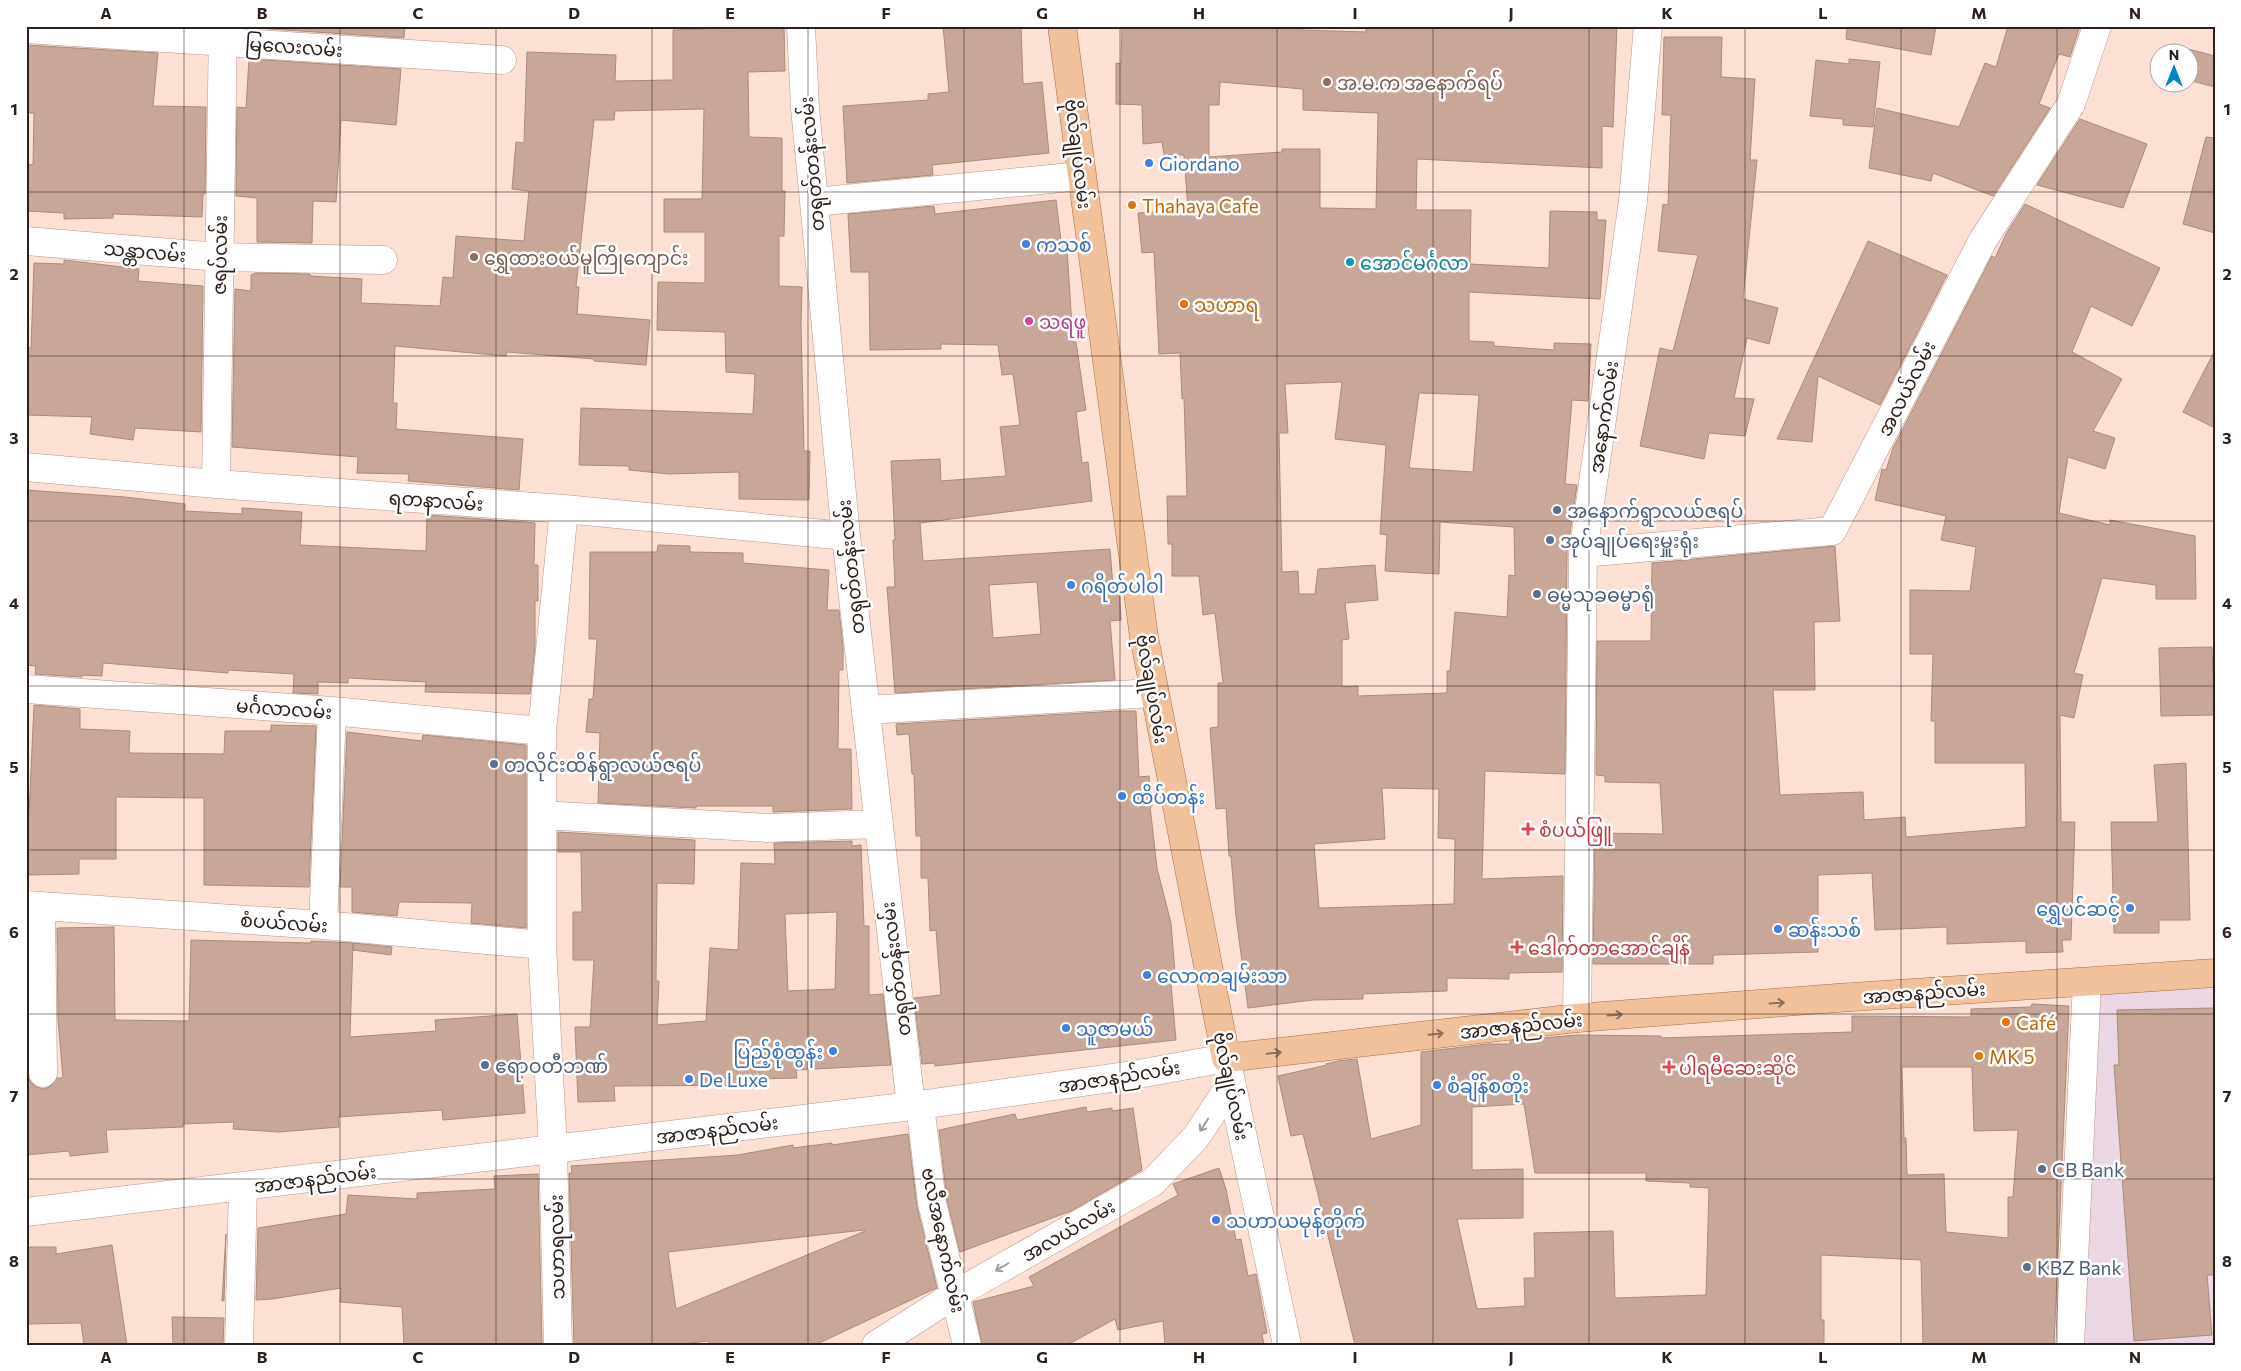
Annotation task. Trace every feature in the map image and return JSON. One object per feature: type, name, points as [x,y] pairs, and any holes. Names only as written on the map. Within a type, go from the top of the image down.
[{"type":"main road","name":"ဗိုလ်ချုပ်လမ်း","points":[[1062,26],[1142,628],[1153,693],[1228,1071]]},
{"type":"main road","name":"အာဇာနည်လမ်း","points":[[1228,1071],[1577,1018],[2215,973]]},
{"type":"street","name":"တရုတ်တန်းလမ်း","points":[[801,26],[805,108],[846,536],[879,824],[916,1106]]},
{"type":"street","name":"အနောက်လမ်း","points":[[1577,1018],[1583,553],[1633,201],[1648,26]]},
{"type":"street","name":"အလယ်လမ်း","points":[[1583,553],[1832,531],[1983,240],[2071,104],[2097,26]]},
{"type":"street","name":"မြလေးလမ်း","points":[[26,29],[223,34],[502,60]]},
{"type":"street","name":"ဇရပ်လမ်း","points":[[216,484],[223,34]]},
{"type":"street","points":[[814,202],[1081,176]]},
{"type":"street","name":"သန္တာလမ်း","points":[[26,241],[219,256],[383,260]]},
{"type":"street","name":"ရတနာလမ်း","points":[[26,467],[216,484],[564,509],[846,536]]},
{"type":"street","name":"သဟာရလမ်း","points":[[558,1345],[553,1149],[542,945],[542,731],[564,509]]},
{"type":"street","name":"မင်္ဂလာလမ်း","points":[[26,689],[332,711],[542,731]]},
{"type":"street","points":[[866,710],[1153,693]]},
{"type":"street","points":[[323,925],[332,711]]},
{"type":"street","points":[[542,815],[767,828],[879,824]]},
{"type":"street","points":[[34,905],[43,1073]]},
{"type":"street","name":"စံပယ်လမ်း","points":[[34,905],[323,925],[542,945]]},
{"type":"street","points":[[2070,1345],[2087,982]]},
{"type":"street","name":"အလယ်လမ်း","points":[[876,1345],[954,1295],[1154,1182],[1196,1138],[1228,1071]]},
{"type":"street","name":"အာဇာနည်လမ်း","points":[[26,1212],[916,1106],[1133,1075],[1228,1071]]},
{"type":"street","name":"ဗိုလ်ချုပ်လမ်း","points":[[1228,1071],[1287,1345]]},
{"type":"street","name":"ဗလီအနောက်လမ်း","points":[[916,1106],[932,1203],[967,1345]]},
{"type":"street","points":[[240,1345],[243,1186]]},
{"type":"shaded area","points":[[2215,982],[2215,1345],[2075,1345],[2091,990]]},
{"type":"building","points":[[256,26],[405,26],[404,38],[256,28]]},
{"type":"building","points":[[705,26],[784,26],[785,71],[748,72],[749,137],[782,138],[782,191],[785,191],[784,236],[779,236],[779,286],[802,287],[804,451],[810,451],[809,500],[739,499],[739,472],[669,474],[629,470],[629,466],[579,465],[581,408],[753,414],[755,374],[726,372],[725,332],[657,330],[658,282],[705,283],[705,232],[664,232],[664,199],[702,199],[704,109],[615,111],[614,120],[594,120],[576,287],[579,287],[577,314],[650,320],[646,365],[507,352],[506,356],[395,346],[393,403],[397,403],[396,429],[523,439],[519,490],[408,481],[409,474],[357,473],[358,457],[232,447],[235,289],[251,291],[251,275],[256,273],[310,274],[310,276],[362,279],[361,303],[440,306],[443,277],[453,278],[456,236],[524,241],[529,191],[512,189],[516,142],[524,143],[527,52],[616,55],[615,81],[673,80],[673,30],[705,29]]},
{"type":"building","points":[[943,26],[1021,26],[1023,84],[1042,82],[1049,153],[932,165],[933,175],[847,183],[843,106],[928,100],[928,94],[949,92]]},
{"type":"building","points":[[1122,26],[1302,26],[1302,30],[1366,32],[1366,26],[1511,28],[1511,26],[1617,26],[1613,127],[1602,126],[1602,168],[1417,159],[1416,210],[1471,210],[1470,264],[1549,268],[1550,211],[1597,212],[1597,220],[1606,220],[1600,299],[1469,292],[1469,341],[1494,342],[1494,346],[1554,350],[1554,343],[1591,344],[1588,401],[1572,400],[1565,484],[1577,485],[1567,553],[1565,774],[1485,771],[1482,879],[1563,876],[1562,972],[1509,973],[1509,979],[1447,978],[1447,991],[1363,994],[1363,999],[1313,1000],[1248,1008],[1236,916],[1231,856],[1229,856],[1226,808],[1216,809],[1210,728],[1218,727],[1218,683],[1223,683],[1215,613],[1203,615],[1199,576],[1172,576],[1172,544],[1168,544],[1167,496],[1187,496],[1184,398],[1182,399],[1180,353],[1159,354],[1154,252],[1142,253],[1138,213],[1188,210],[1184,155],[1164,155],[1162,142],[1143,144],[1142,105],[1116,104],[1116,63],[1121,64]],"holes":[[[1220,82],[1303,89],[1303,110],[1378,113],[1376,209],[1320,208],[1320,149],[1282,149],[1282,152],[1209,157],[1209,105],[1219,105]],[[1342,382],[1335,439],[1386,445],[1380,534],[1387,535],[1385,571],[1439,574],[1440,522],[1514,527],[1515,576],[1509,575],[1507,617],[1455,612],[1450,671],[1447,671],[1447,693],[1358,696],[1358,686],[1342,687],[1342,640],[1349,639],[1345,603],[1378,600],[1375,565],[1318,569],[1315,594],[1299,594],[1298,571],[1282,572],[1279,433],[1288,433],[1285,384]],[[1419,393],[1479,395],[1473,472],[1409,468]],[[1382,788],[1439,789],[1438,838],[1455,839],[1454,904],[1319,908],[1314,844],[1385,839]]]},
{"type":"building","points":[[1847,26],[1936,26],[1931,55],[1846,39]]},
{"type":"building","points":[[2008,26],[2080,26],[2070,57],[2059,54],[2039,104],[2050,108],[1993,196],[1933,173],[1931,181],[1869,168],[1877,108],[1959,127],[1985,63],[1996,67]]},
{"type":"building","points":[[1664,37],[1722,37],[1721,77],[1755,79],[1750,160],[1757,160],[1743,299],[1778,308],[1769,344],[1747,338],[1734,398],[1754,399],[1745,436],[1709,433],[1704,459],[1640,446],[1660,348],[1673,351],[1698,255],[1658,251],[1663,204],[1668,205],[1671,115],[1662,115]]},
{"type":"building","points":[[26,45],[158,53],[153,106],[206,107],[205,194],[203,194],[202,217],[113,214],[113,218],[64,219],[64,213],[26,211],[26,164],[33,165],[34,113],[26,113]]},
{"type":"building","points":[[2198,52],[2215,56],[2215,87],[2198,83]]},
{"type":"building","points":[[249,59],[401,69],[396,125],[341,120],[336,202],[313,201],[312,243],[257,242],[257,198],[236,196],[237,107],[246,108]]},
{"type":"building","points":[[1849,59],[1880,62],[1873,127],[1843,125],[1843,119],[1810,116],[1816,60],[1849,64]]},
{"type":"building","points":[[2080,119],[2147,144],[2123,208],[2037,185]]},
{"type":"building","points":[[2206,137],[2215,138],[2215,233],[2183,224]]},
{"type":"building","points":[[1056,200],[1062,249],[1067,249],[1073,342],[1076,342],[1086,410],[1076,412],[1082,463],[1088,462],[1092,501],[920,523],[923,561],[1110,549],[1113,586],[1119,586],[1121,620],[1110,621],[1115,680],[895,693],[887,587],[895,587],[891,461],[940,459],[941,481],[1006,476],[1000,427],[1020,425],[1013,374],[1002,375],[998,345],[941,344],[941,349],[870,350],[869,272],[851,272],[848,214],[934,206],[935,214]],"holes":[[[1037,582],[1041,634],[993,638],[989,585]]]},
{"type":"building","points":[[2025,204],[2160,268],[2132,326],[2091,306],[2072,352],[2122,379],[2093,431],[2115,438],[2105,469],[2068,457],[2059,513],[2110,525],[2110,520],[2195,536],[2196,599],[2156,599],[2156,585],[2102,578],[2074,673],[2083,675],[2074,718],[2060,715],[2061,822],[2075,822],[2071,940],[2062,940],[2063,952],[2026,953],[2026,941],[1947,944],[1947,927],[1875,930],[1872,873],[1818,875],[1818,952],[1713,955],[1713,964],[1593,964],[1595,833],[1663,834],[1660,783],[1605,782],[1605,776],[1596,775],[1597,641],[1651,641],[1652,563],[1835,546],[1840,621],[1814,622],[1815,690],[1773,690],[1780,795],[1863,792],[1864,820],[1905,817],[1906,837],[2026,827],[2025,763],[1935,763],[1935,721],[1931,721],[1933,654],[1910,654],[1910,590],[1970,591],[1976,547],[1941,540],[1946,516],[1875,500],[1882,469],[1886,470],[1893,448],[1992,256],[1995,258],[2006,234]]},
{"type":"building","points":[[1868,241],[1947,275],[1880,405],[1818,376],[1812,442],[1777,439]]},
{"type":"building","points":[[64,260],[139,269],[138,281],[203,286],[201,432],[135,428],[133,440],[90,434],[92,417],[26,415],[26,348],[31,348],[34,263],[64,264]]},
{"type":"building","points":[[2215,350],[2215,428],[2183,412]]},
{"type":"building","points":[[26,490],[125,497],[185,504],[185,511],[242,514],[242,508],[302,512],[300,545],[426,551],[427,515],[535,523],[534,565],[538,565],[538,601],[535,601],[535,646],[530,694],[425,692],[426,682],[348,678],[348,683],[318,682],[318,694],[293,693],[294,674],[228,670],[228,673],[103,663],[102,676],[82,675],[82,677],[35,674],[36,666],[26,665]]},
{"type":"building","points":[[658,545],[690,546],[690,552],[743,553],[743,563],[829,570],[827,610],[839,610],[843,647],[843,670],[839,670],[838,749],[851,749],[852,809],[773,812],[773,806],[696,806],[696,808],[598,803],[600,733],[586,732],[589,699],[593,699],[597,639],[589,639],[590,552],[657,552]]},
{"type":"building","points":[[2212,647],[2214,715],[2161,716],[2159,648]]},
{"type":"building","points":[[34,705],[80,709],[80,729],[130,731],[129,753],[224,754],[225,731],[271,731],[271,725],[316,726],[309,887],[204,885],[204,798],[116,797],[116,859],[79,859],[79,874],[26,875],[26,814],[29,814]]},
{"type":"building","points":[[1136,711],[1139,777],[1149,776],[1152,806],[1150,806],[1157,868],[1171,923],[1175,973],[1170,973],[1176,1040],[935,1066],[935,1063],[922,1064],[914,998],[941,995],[936,930],[930,931],[928,878],[921,878],[921,836],[916,836],[914,774],[912,774],[909,734],[897,735],[896,724]]},
{"type":"building","points":[[347,732],[422,741],[423,735],[526,745],[526,928],[471,923],[472,903],[399,902],[397,916],[352,912],[352,887],[340,887]]},
{"type":"building","points":[[2186,763],[2190,920],[2159,920],[2159,933],[2114,933],[2111,822],[2158,822],[2154,765]]},
{"type":"building","points":[[558,832],[695,840],[694,884],[657,883],[656,981],[659,981],[657,1025],[706,1021],[710,948],[738,950],[741,863],[775,864],[774,843],[852,841],[852,846],[861,845],[864,926],[869,926],[869,995],[883,994],[891,1065],[796,1070],[797,1078],[756,1079],[757,1085],[614,1086],[615,1101],[578,1102],[575,1027],[590,1027],[594,960],[573,960],[573,912],[582,912],[581,852],[558,852]],"holes":[[[837,912],[835,989],[788,991],[785,914]]]},
{"type":"building","points":[[114,927],[115,1020],[189,1021],[191,940],[353,943],[350,1037],[436,1031],[435,1020],[517,1014],[525,1113],[443,1120],[442,1110],[338,1117],[339,1127],[279,1132],[233,1129],[234,1122],[183,1124],[183,1127],[106,1130],[108,1152],[70,1156],[69,1151],[26,1155],[26,1080],[29,1079],[36,1087],[44,1089],[51,1086],[57,1078],[63,1078],[58,1019],[57,928]]},
{"type":"building","points":[[353,943],[392,947],[391,955],[353,950]]},
{"type":"building","points":[[2032,1004],[2069,1006],[2054,1345],[1923,1345],[1921,1260],[1821,1255],[1821,1320],[1824,1320],[1824,1345],[1355,1345],[1303,1134],[1291,1136],[1278,1076],[1338,1061],[1357,1059],[1371,1139],[1421,1125],[1421,1052],[1488,1044],[1510,1044],[1510,1041],[1576,1035],[1661,1036],[1661,1038],[1852,1032],[1852,1016],[1971,1017],[1971,1009],[2031,1007]],"holes":[[[1902,1067],[1972,1067],[1974,1131],[2018,1130],[2013,1197],[2008,1197],[2008,1238],[1946,1232],[1944,1174],[1907,1175]],[[1524,1104],[1535,1173],[1646,1173],[1646,1181],[1690,1183],[1690,1187],[1709,1188],[1706,1295],[1615,1298],[1613,1231],[1534,1233],[1535,1278],[1524,1278],[1525,1306],[1477,1309],[1457,1219],[1523,1218],[1523,1169],[1472,1170],[1472,1107]]]},
{"type":"building","points":[[2215,1008],[2215,1275],[2207,1275],[2212,1335],[2134,1341],[2114,1065],[2119,1065],[2117,1010]]},
{"type":"building","points":[[1086,1107],[1087,1112],[1112,1108],[1112,1111],[1133,1108],[1142,1170],[1071,1211],[960,1252],[947,1200],[939,1130],[1015,1114],[1017,1120]]},
{"type":"building","points":[[908,1134],[917,1207],[937,1288],[815,1345],[710,1345],[709,1341],[671,1345],[574,1345],[569,1173],[572,1173],[571,1166],[738,1155],[793,1145],[793,1148],[832,1143],[832,1145]],"holes":[[[865,1231],[676,1309],[668,1252]]]},
{"type":"building","points":[[1219,1168],[1226,1189],[1236,1240],[1241,1239],[1248,1276],[1256,1274],[1267,1333],[1262,1334],[1264,1345],[1165,1345],[1163,1321],[1118,1330],[1115,1319],[1067,1345],[982,1345],[973,1302],[1034,1286],[1029,1277],[1178,1195],[1173,1184]]},
{"type":"building","points":[[538,1174],[542,1345],[404,1345],[402,1307],[340,1302],[341,1288],[256,1300],[258,1228],[346,1214],[348,1195],[417,1199],[417,1193],[495,1189],[494,1176]]},
{"type":"building","points":[[226,1234],[224,1301],[222,1301]]},
{"type":"building","points":[[112,1245],[127,1345],[84,1345],[81,1323],[26,1324],[26,1247],[56,1247],[56,1254]]},
{"type":"building","points":[[172,1317],[224,1318],[223,1345],[173,1345]]},
{"type":"place","name":"အ.မ.က အနောက်ရပ်","points":[[1327,82]]},
{"type":"place","name":"Giordano","points":[[1149,163]]},
{"type":"place","name":"Thahaya Cafe","points":[[1132,205]]},
{"type":"place","name":"ကသစ်","points":[[1026,244]]},
{"type":"place","name":"ရွှေထားဝယ်မူကြိုကျောင်း","points":[[474,257]]},
{"type":"place","name":"အောင်မင်္ဂလာ","points":[[1350,262]]},
{"type":"place","name":"သဟာရ","points":[[1184,304]]},
{"type":"place","name":"သရဖူ","points":[[1029,321]]},
{"type":"place","name":"အနောက်ရွာလယ်ဇရပ်","points":[[1557,510]]},
{"type":"place","name":"အုပ်ချုပ်ရေးမှူးရုံး","points":[[1550,540]]},
{"type":"place","name":"ဂရိတ်ပါဝါ","points":[[1071,585]]},
{"type":"place","name":"ဓမ္မသုခဓမ္မာရုံ","points":[[1537,594]]},
{"type":"place","name":"တလိုင်းထိန်ရွာလယ်ဇရပ်","points":[[494,764]]},
{"type":"place","name":"ထိပ်တန်း","points":[[1122,796]]},
{"type":"place","name":"စံပယ်ဖြူ","points":[[1528,829]]},
{"type":"place","name":"ရွှေပင်ဆင့်","points":[[2130,908]]},
{"type":"place","name":"ဆန်းသစ်","points":[[1778,929]]},
{"type":"place","name":"ဒေါက်တာအောင်ချိန်","points":[[1517,947]]},
{"type":"place","name":"လောကချမ်းသာ","points":[[1147,975]]},
{"type":"place","name":"Café","points":[[2006,1022]]},
{"type":"place","name":"သူဇာမယ်","points":[[1066,1028]]},
{"type":"place","name":"ပြည့်စုံထွန်း","points":[[833,1051]]},
{"type":"place","name":"MK 5","points":[[1979,1056]]},
{"type":"place","name":"ဧရာဝတီဘဏ်","points":[[485,1065]]},
{"type":"place","name":"ပါရမီဆေးဆိုင်","points":[[1669,1067]]},
{"type":"place","name":"De Luxe","points":[[689,1079]]},
{"type":"place","name":"စံချိန်စတိုး","points":[[1437,1085]]},
{"type":"place","name":"CB Bank","points":[[2042,1169]]},
{"type":"place","name":"သဟာယမုန့်တိုက်","points":[[1216,1220]]},
{"type":"place","name":"KBZ Bank","points":[[2027,1267]]}]
